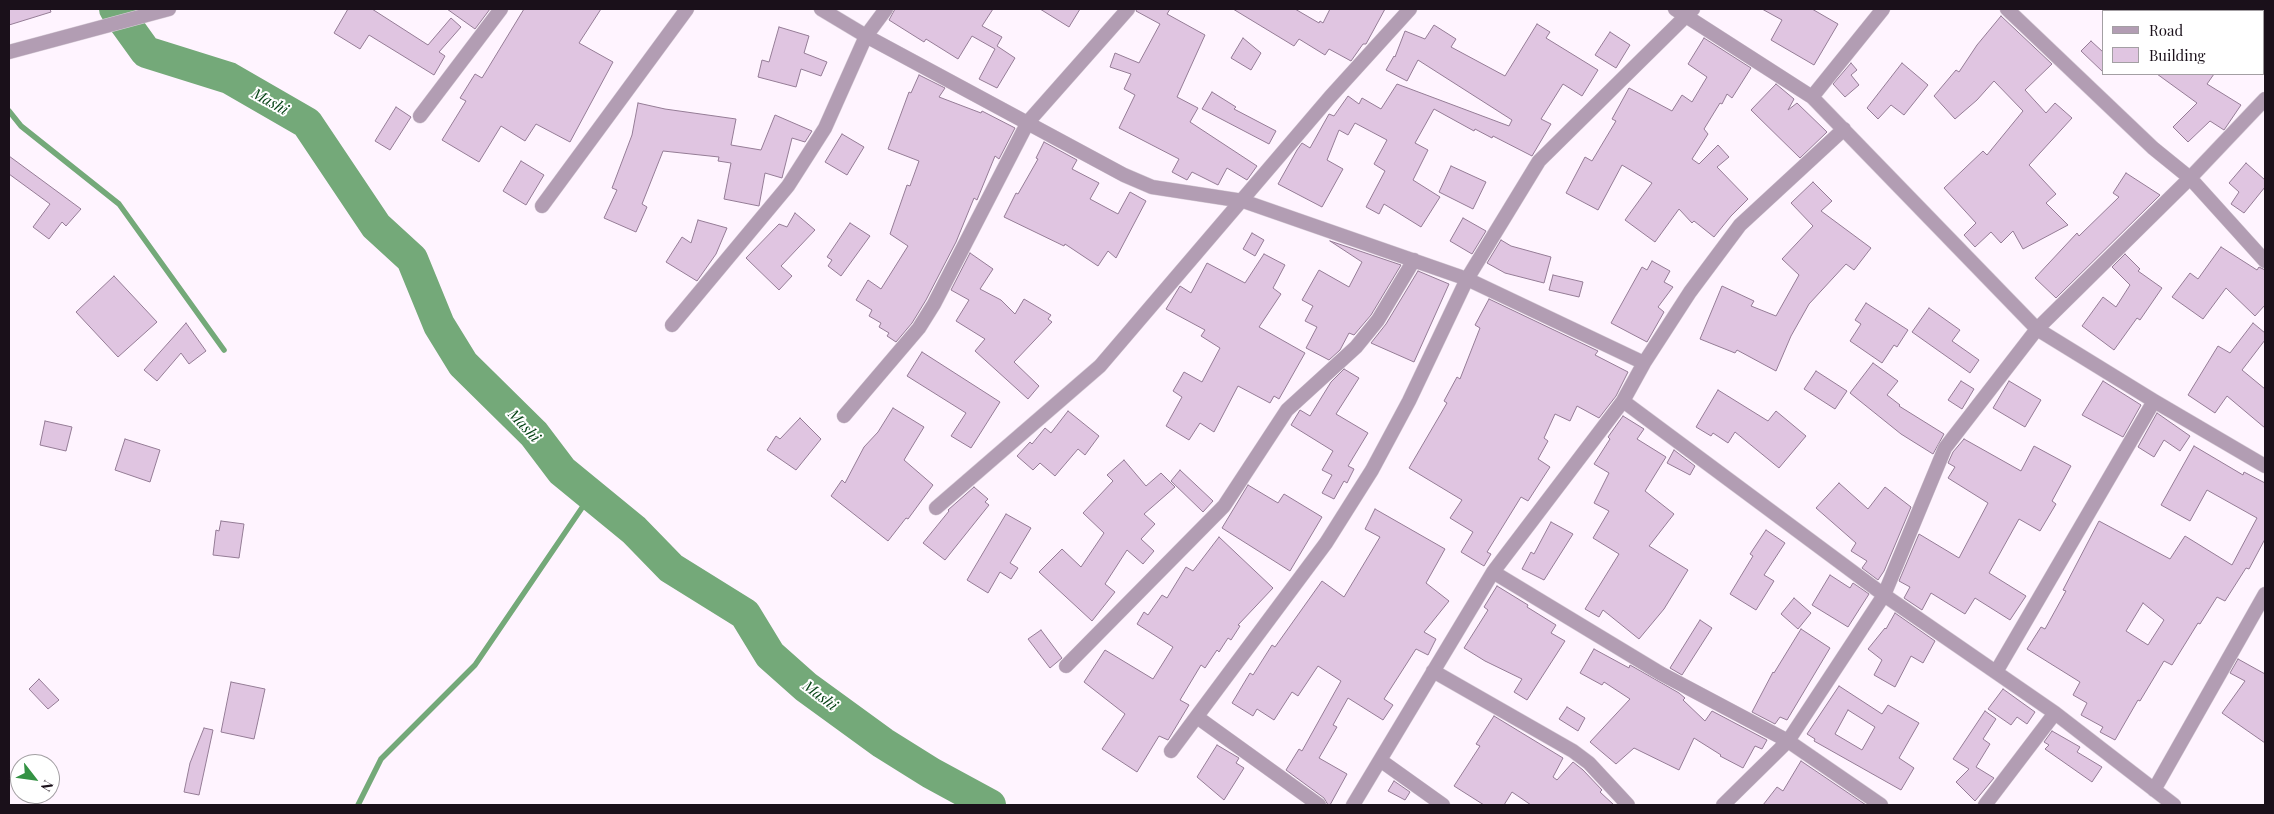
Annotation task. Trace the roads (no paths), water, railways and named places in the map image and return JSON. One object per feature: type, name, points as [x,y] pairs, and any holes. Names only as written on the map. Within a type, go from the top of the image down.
[{"type":"street","points":[[9,52],[169,9]]},
{"type":"street","points":[[420,116],[501,9]]},
{"type":"street","points":[[542,206],[687,9]]},
{"type":"street","points":[[821,9],[866,36],[1124,175],[1152,187],[1243,201],[1468,279],[1644,363]]},
{"type":"street","points":[[672,324],[788,186],[824,128],[866,36],[886,9]]},
{"type":"street","points":[[844,416],[924,320],[1028,122],[1128,9]]},
{"type":"street","points":[[936,508],[1100,366],[1330,97],[1410,9]]},
{"type":"street","points":[[1812,96],[1883,9]]},
{"type":"street","points":[[2007,9],[2153,148],[2190,178],[2265,261]]},
{"type":"street","points":[[1171,751],[1326,543],[1372,470],[1409,401],[1468,279],[1539,161],[1685,11],[1812,96],[2037,329],[2154,402],[2265,466]]},
{"type":"street","points":[[1723,805],[1788,741],[1884,595],[1945,448],[2037,329],[2190,178],[2265,99]]},
{"type":"street","points":[[1354,805],[1493,572],[1623,401],[1644,363],[1690,292],[1740,225],[1844,129]]},
{"type":"street","points":[[1066,666],[1224,506],[1287,410],[1356,348],[1378,320],[1414,260]]},
{"type":"street","points":[[1623,401],[1884,595],[2055,713],[2174,805]]},
{"type":"street","points":[[1996,672],[2154,402]]},
{"type":"street","points":[[1493,572],[1660,673],[1788,741],[1881,805]]},
{"type":"street","points":[[2154,790],[2265,594]]},
{"type":"street","points":[[1433,671],[1573,751],[1589,763],[1628,805]]},
{"type":"street","points":[[1985,805],[2055,713]]},
{"type":"street","points":[[1196,717],[1319,805]]},
{"type":"street","points":[[1380,760],[1443,805]]},
{"type":"waterway","name":"Mashi","points":[[115,9],[146,52],[229,78],[307,123],[376,226],[412,259],[439,325],[463,364],[534,434],[562,471],[634,530],[671,568],[745,614],[770,655],[806,687],[883,743],[931,773],[990,805]]},
{"type":"waterway","points":[[9,111],[21,126],[119,204],[224,350]]},
{"type":"waterway","points":[[358,805],[381,759],[475,665],[590,496]]}]
